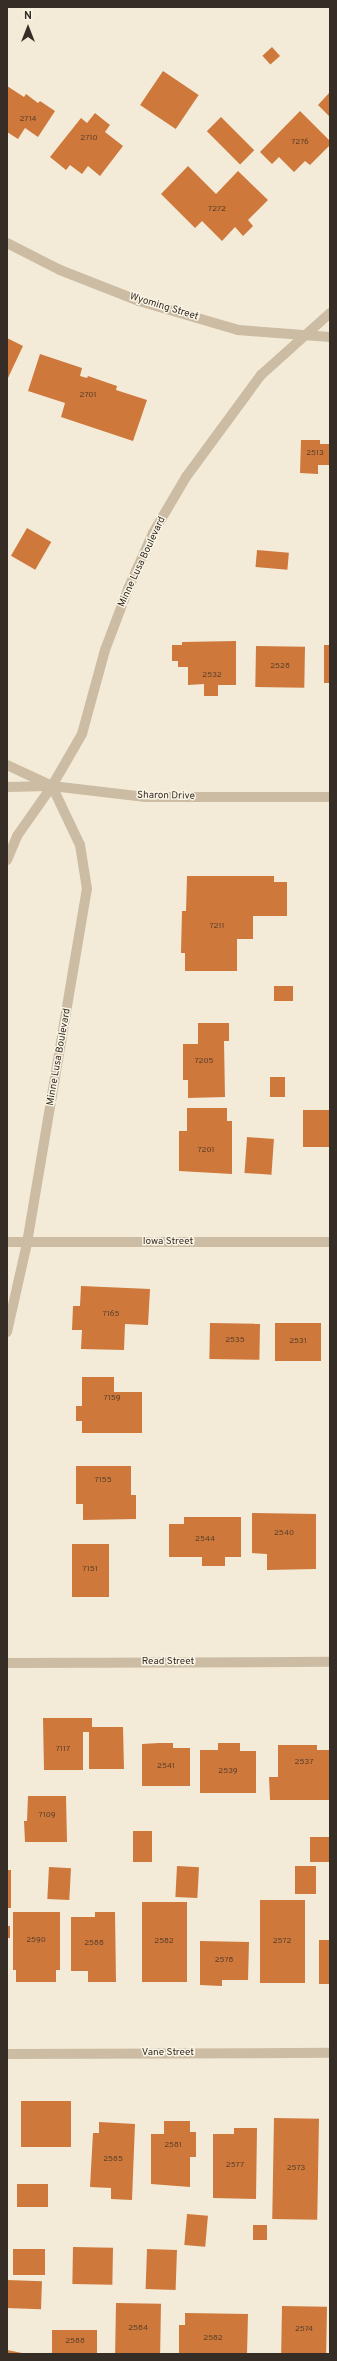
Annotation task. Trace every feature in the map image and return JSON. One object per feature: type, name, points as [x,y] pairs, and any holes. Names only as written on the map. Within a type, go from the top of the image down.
[{"type":"street","name":"Wyoming Street","points":[[7,243],[60,270],[139,301],[238,330],[330,337]]},
{"type":"street","name":"Minne Lusa Boulevard","points":[[7,860],[17,836],[52,786],[82,734],[105,650],[128,588],[153,533],[186,477],[261,375],[330,313]]},
{"type":"street","name":"Sharon Drive","points":[[7,765],[52,786],[145,797],[330,797]]},
{"type":"street","name":"Minne Lusa Boulevard","points":[[7,1332],[27,1243],[87,889],[80,845],[52,786]]},
{"type":"street","points":[[7,787],[52,786]]},
{"type":"street","name":"Iowa Street","points":[[7,1242],[330,1242]]},
{"type":"street","name":"Read Street","points":[[7,1663],[330,1662]]},
{"type":"street","name":"Vane Street","points":[[7,2054],[330,2053]]},
{"type":"building","points":[[272,47],[280,56],[270,65],[262,56]]},
{"type":"building","points":[[163,71],[199,95],[176,129],[140,105]]},
{"type":"building","points":[[7,86],[24,97],[26,94],[38,103],[40,101],[55,111],[38,137],[25,128],[18,139],[7,132]]},
{"type":"building","points":[[330,92],[330,117],[318,105]]},
{"type":"building","points":[[300,111],[330,141],[330,145],[310,165],[305,161],[294,172],[279,157],[272,164],[260,152]]},
{"type":"building","points":[[95,113],[110,125],[105,132],[123,146],[100,176],[88,166],[82,174],[70,165],[66,170],[50,157],[81,118],[87,123]]},
{"type":"building","points":[[221,117],[254,150],[240,164],[207,131]]},
{"type":"building","points":[[188,166],[216,194],[238,171],[268,200],[248,220],[253,226],[243,236],[235,227],[222,241],[202,221],[195,228],[161,194]]},
{"type":"building","points":[[7,338],[23,346],[7,380]]},
{"type":"building","points":[[40,354],[82,368],[80,376],[87,378],[88,376],[117,386],[116,390],[147,400],[133,441],[61,417],[65,403],[28,391]]},
{"type":"building","points":[[301,440],[320,440],[320,444],[330,444],[330,471],[329,465],[318,465],[318,474],[300,473]]},
{"type":"building","points":[[27,528],[51,542],[35,570],[11,556]]},
{"type":"building","points":[[257,550],[289,553],[287,570],[256,567]]},
{"type":"building","points":[[236,641],[236,685],[218,685],[218,696],[204,696],[204,684],[188,685],[188,667],[178,667],[178,661],[172,661],[172,645],[182,645],[182,642]]},
{"type":"building","points":[[324,645],[330,645],[330,683],[324,683]]},
{"type":"building","points":[[256,646],[305,647],[304,688],[255,687]]},
{"type":"building","points":[[187,876],[274,876],[274,882],[287,882],[287,916],[253,916],[253,939],[237,939],[237,971],[185,971],[185,953],[181,953],[182,911],[186,911]]},
{"type":"building","points":[[274,986],[293,986],[293,1001],[274,1001]]},
{"type":"building","points":[[198,1023],[229,1023],[229,1041],[224,1041],[225,1097],[188,1098],[188,1080],[183,1080],[183,1044],[198,1044]]},
{"type":"building","points":[[270,1077],[285,1077],[285,1097],[270,1097]]},
{"type":"building","points":[[187,1108],[227,1108],[227,1121],[232,1121],[232,1174],[179,1171],[179,1131],[187,1131]]},
{"type":"building","points":[[303,1110],[330,1110],[330,1147],[303,1147]]},
{"type":"building","points":[[247,1137],[274,1139],[271,1175],[244,1173]]},
{"type":"building","points":[[81,1286],[150,1289],[148,1325],[125,1324],[124,1350],[81,1349],[82,1330],[72,1330],[73,1306],[80,1306]]},
{"type":"building","points":[[210,1323],[260,1324],[259,1360],[209,1359]]},
{"type":"building","points":[[275,1323],[321,1323],[321,1361],[275,1361]]},
{"type":"building","points":[[82,1377],[114,1377],[114,1392],[142,1392],[142,1433],[82,1433],[82,1421],[76,1421],[76,1406],[82,1406]]},
{"type":"building","points":[[76,1466],[131,1466],[131,1495],[136,1495],[136,1519],[83,1520],[83,1504],[76,1504]]},
{"type":"building","points":[[252,1513],[316,1514],[316,1569],[267,1570],[267,1554],[252,1553]]},
{"type":"building","points":[[184,1517],[241,1517],[241,1557],[225,1557],[225,1566],[202,1566],[202,1557],[169,1557],[169,1524],[184,1524]]},
{"type":"building","points":[[72,1544],[109,1544],[109,1597],[72,1597]]},
{"type":"building","points":[[43,1718],[92,1718],[92,1727],[123,1727],[124,1769],[89,1769],[89,1732],[83,1732],[83,1770],[44,1770]]},
{"type":"building","points":[[173,1743],[173,1748],[190,1748],[190,1786],[142,1786],[142,1744]]},
{"type":"building","points":[[218,1743],[240,1743],[240,1751],[256,1751],[256,1793],[200,1793],[200,1750],[218,1750]]},
{"type":"building","points":[[278,1745],[317,1745],[317,1750],[330,1750],[330,1800],[270,1800],[269,1777],[278,1777]]},
{"type":"building","points":[[28,1796],[66,1796],[67,1842],[25,1842],[24,1821],[27,1821]]},
{"type":"building","points":[[133,1831],[152,1831],[152,1862],[133,1862]]},
{"type":"building","points":[[310,1837],[329,1837],[329,1862],[310,1862]]},
{"type":"building","points":[[177,1866],[199,1867],[197,1898],[175,1897]]},
{"type":"building","points":[[295,1866],[316,1866],[316,1894],[295,1894]]},
{"type":"building","points":[[49,1867],[71,1868],[69,1900],[47,1899]]},
{"type":"building","points":[[7,1870],[11,1870],[11,1908],[7,1908]]},
{"type":"building","points":[[260,1900],[305,1900],[305,1983],[260,1983]]},
{"type":"building","points":[[142,1902],[187,1902],[187,1982],[142,1982]]},
{"type":"building","points":[[13,1912],[60,1912],[60,1970],[56,1970],[56,1982],[16,1982],[16,1970],[13,1970]]},
{"type":"building","points":[[95,1912],[115,1912],[116,1982],[88,1982],[88,1971],[71,1971],[71,1917],[95,1917]]},
{"type":"building","points":[[7,1926],[10,1926],[10,1938],[7,1938]]},
{"type":"building","points":[[319,1940],[330,1940],[330,1984],[319,1984]]},
{"type":"building","points":[[200,1941],[249,1942],[248,1980],[222,1980],[222,1986],[200,1985]]},
{"type":"building","points":[[21,2101],[71,2101],[71,2147],[21,2147]]},
{"type":"building","points":[[274,2118],[319,2119],[317,2220],[272,2219]]},
{"type":"building","points":[[164,2121],[190,2121],[190,2132],[196,2132],[196,2157],[190,2157],[190,2187],[151,2184],[151,2134],[164,2134]]},
{"type":"building","points":[[99,2122],[135,2124],[132,2200],[111,2199],[111,2188],[90,2187],[93,2133],[99,2133]]},
{"type":"building","points":[[234,2128],[257,2128],[256,2199],[213,2198],[213,2134],[234,2134]]},
{"type":"building","points":[[17,2184],[48,2184],[48,2207],[17,2207]]},
{"type":"building","points":[[187,2214],[208,2216],[205,2247],[184,2245]]},
{"type":"building","points":[[253,2225],[267,2225],[267,2240],[253,2240]]},
{"type":"building","points":[[73,2247],[113,2248],[112,2285],[72,2284]]},
{"type":"building","points":[[13,2249],[45,2249],[45,2275],[13,2275]]},
{"type":"building","points":[[147,2249],[177,2250],[176,2290],[146,2289]]},
{"type":"building","points":[[7,2280],[42,2281],[41,2309],[7,2308]]},
{"type":"building","points":[[116,2303],[161,2304],[160,2354],[115,2354]]},
{"type":"building","points":[[282,2306],[327,2307],[326,2354],[281,2354]]},
{"type":"building","points":[[185,2313],[248,2314],[247,2354],[179,2354],[179,2325],[185,2325]]},
{"type":"building","points":[[52,2330],[97,2330],[97,2354],[52,2354]]},
{"type":"building","points":[[7,2350],[22,2353],[22,2354],[7,2354]]}]
